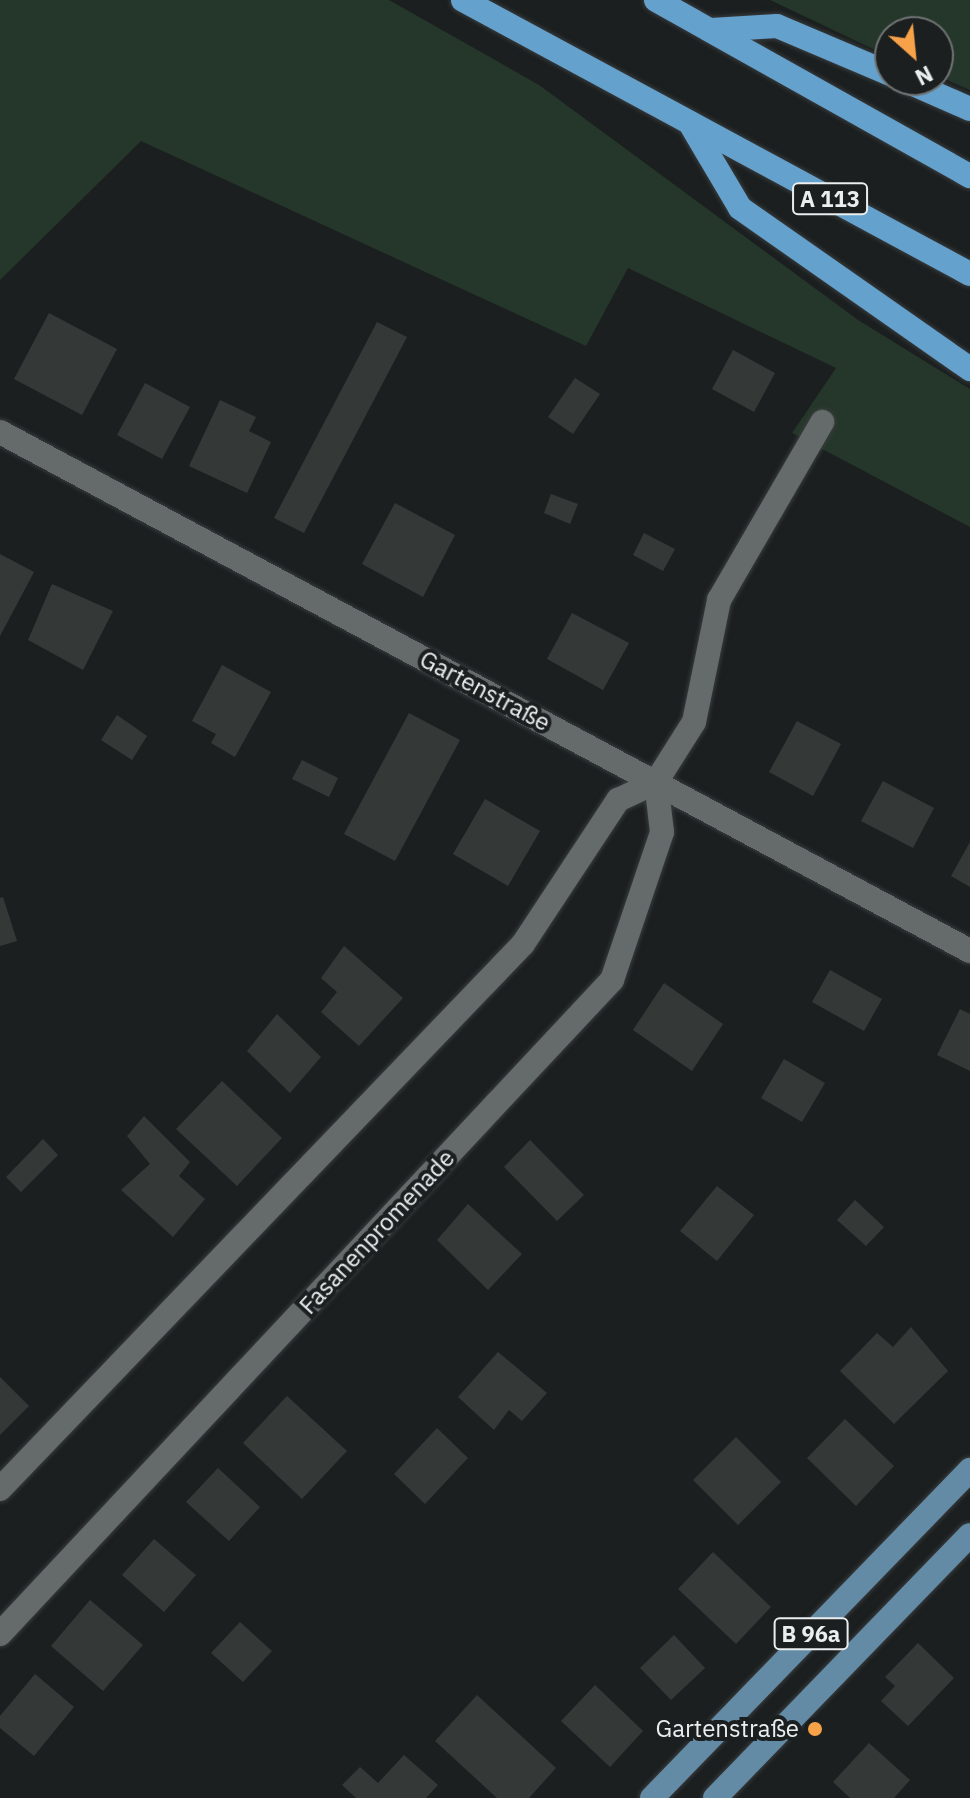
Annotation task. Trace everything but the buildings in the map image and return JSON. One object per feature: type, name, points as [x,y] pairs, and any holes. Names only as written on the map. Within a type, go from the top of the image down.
[{"type":"highway","name":"A 113","points":[[463,0],[970,274]]},
{"type":"highway","points":[[656,0],[970,176]]},
{"type":"highway","points":[[711,30],[777,26],[874,67]]},
{"type":"highway","points":[[940,96],[970,109]]},
{"type":"highway","points":[[690,123],[740,208],[970,369]]},
{"type":"main road","name":"B 96a","points":[[652,1798],[970,1470]]},
{"type":"main road","name":"B 96a","points":[[715,1798],[970,1535]]},
{"type":"street","points":[[0,1489],[523,944],[618,800],[656,782],[694,722],[719,600],[822,422]]},
{"type":"street","name":"Gartenstraße","points":[[0,432],[970,951]]},
{"type":"street","name":"Fasanenpromenade","points":[[0,1634],[612,980],[662,832],[656,782]]},
{"type":"green space","points":[[0,0],[389,0],[539,85],[858,320],[970,389],[970,527],[792,433],[836,368],[628,268],[586,346],[141,141],[0,280]]},
{"type":"green space","points":[[770,0],[970,0],[970,90],[954,83],[954,16],[874,16],[874,49]]},
{"type":"place","name":"Gartenstraße","points":[[815,1729]]}]
